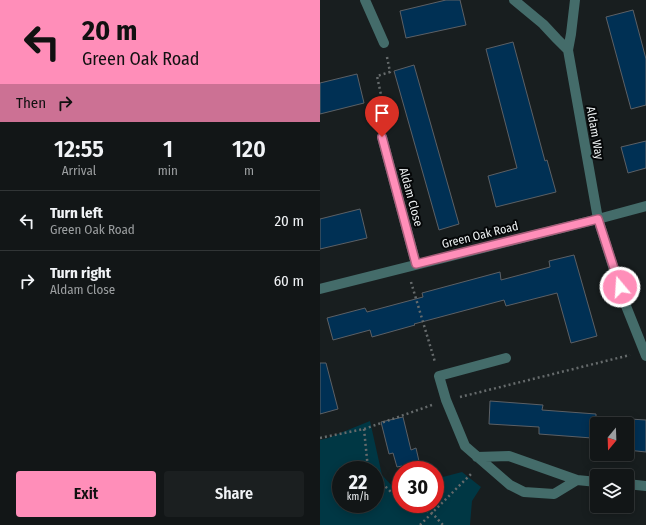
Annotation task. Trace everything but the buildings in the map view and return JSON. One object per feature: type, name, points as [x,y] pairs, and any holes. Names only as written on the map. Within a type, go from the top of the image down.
[{"type":"street","points":[[365,0],[384,42]]},
{"type":"street","points":[[514,0],[543,24],[568,50]]},
{"type":"street","name":"Aldam Way","points":[[575,0],[568,50],[598,219],[624,301],[645,354]]},
{"type":"street","name":"Aldam Close","points":[[382,137],[411,265]]},
{"type":"street","name":"Green Oak Road","points":[[320,289],[646,206]]},
{"type":"street","points":[[506,358],[439,376],[446,400],[465,446],[510,485],[524,492],[554,494],[577,480]]},
{"type":"street","points":[[479,459],[509,456],[577,480],[590,481]]},
{"type":"street","points":[[634,485],[646,486]]},
{"type":"path","points":[[382,137],[379,129],[388,126],[377,76],[390,72],[384,42]]},
{"type":"path","points":[[411,265],[439,376]]},
{"type":"path","points":[[320,438],[364,429],[446,400],[645,354]]},
{"type":"path","points":[[364,429],[368,461]]},
{"type":"path","points":[[444,501],[466,480],[479,459]]},
{"type":"path","points":[[384,485],[392,493]]},
{"type":"path","points":[[420,525],[432,513],[444,525]]},
{"type":"shaded area","points":[[370,421],[379,461],[332,461],[332,513],[384,513],[384,477],[392,486],[392,513],[444,513],[444,477],[462,472],[481,487],[472,501],[470,525],[320,525],[320,440]]},
{"type":"route","points":[[382,137],[416,264],[598,219],[620,287]]}]
